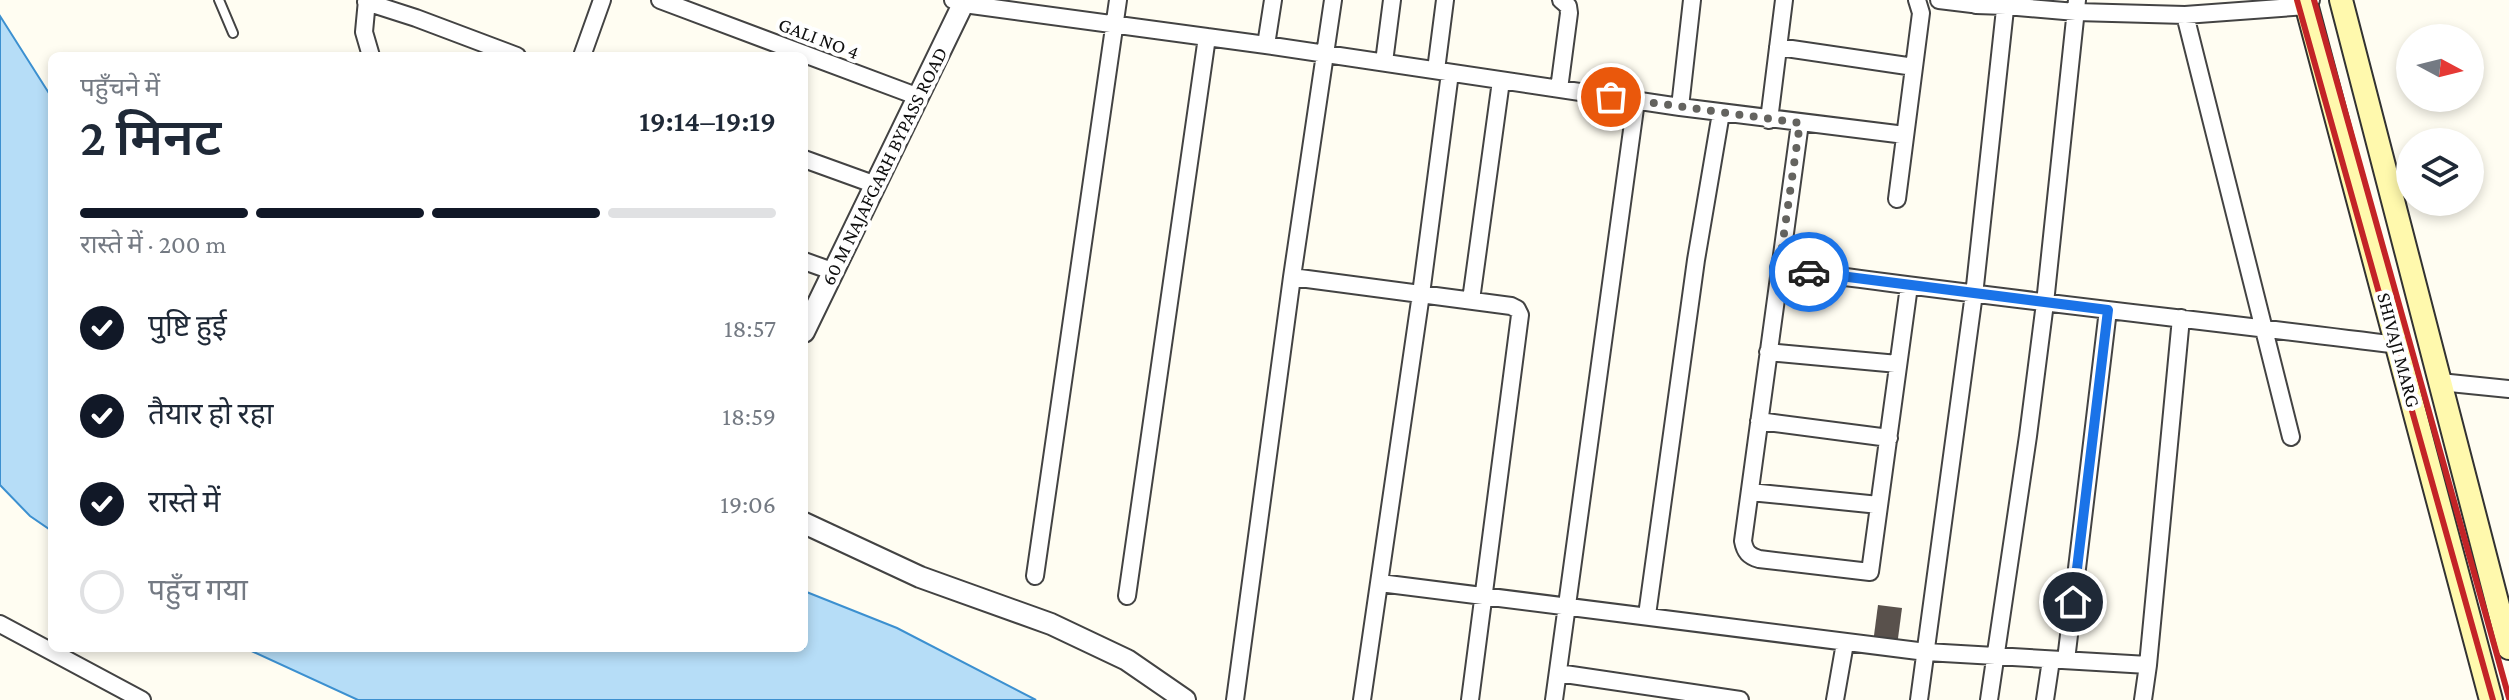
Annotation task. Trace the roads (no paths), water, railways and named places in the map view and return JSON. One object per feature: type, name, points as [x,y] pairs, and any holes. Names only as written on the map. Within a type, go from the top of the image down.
[{"type":"main road","name":"SHIVAJI MARG","points":[[2341,0],[2509,648]]},
{"type":"main road","name":"SHIVAJI MARG","points":[[2308,2],[2491,700]]},
{"type":"street","points":[[583,52],[602,0]]},
{"type":"street","name":"GALI NO 4","points":[[660,0],[799,52]]},
{"type":"street","points":[[1035,576],[1118,0]]},
{"type":"street","points":[[1266,45],[1273,0]]},
{"type":"street","points":[[1235,700],[1333,0]]},
{"type":"street","points":[[1384,62],[1392,0]]},
{"type":"street","points":[[1362,700],[1421,294],[1443,72],[1445,0]]},
{"type":"street","points":[[1559,89],[1569,13],[1561,0]]},
{"type":"street","points":[[1680,107],[1692,0]]},
{"type":"street","points":[[1769,120],[1784,0]]},
{"type":"street","points":[[1897,199],[1921,13],[1917,0]]},
{"type":"street","points":[[1939,0],[2185,15],[2308,2]]},
{"type":"street","points":[[370,52],[364,32],[366,1],[506,52]]},
{"type":"street","points":[[961,1],[1769,120],[1905,135]]},
{"type":"street","name":"60 M NAJAFGARH BYPASS ROAD","points":[[808,323],[919,97],[961,1]]},
{"type":"street","points":[[1919,700],[1974,293],[2006,3]]},
{"type":"street","points":[[1989,700],[2045,303],[2076,6]]},
{"type":"street","points":[[2185,15],[2291,437]]},
{"type":"street","points":[[1127,596],[1207,37]]},
{"type":"street","points":[[1778,47],[1914,67]]},
{"type":"street","name":"GALI NO 4","points":[[808,55],[919,97]]},
{"type":"street","points":[[1471,300],[1501,81]]},
{"type":"street","points":[[1554,700],[1636,101]]},
{"type":"street","points":[[1647,615],[1696,260],[1721,113]]},
{"type":"street","points":[[1800,123],[1743,541],[1745,551],[1751,556],[1870,572],[1909,286]]},
{"type":"street","points":[[808,160],[876,185]]},
{"type":"street","points":[[808,262],[832,271]]},
{"type":"street","points":[[1779,268],[2398,345]]},
{"type":"street","points":[[1292,277],[1511,306],[1520,315],[1470,700]]},
{"type":"street","points":[[2045,700],[2058,660],[2108,310]]},
{"type":"street","points":[[2143,700],[2181,318]]},
{"type":"street","points":[[1768,352],[1898,364]]},
{"type":"street","points":[[2440,382],[2509,389]]},
{"type":"street","points":[[1759,421],[1889,438]]},
{"type":"street","points":[[1750,492],[1879,505]]},
{"type":"street","points":[[808,525],[920,577],[1051,624],[1127,660],[1185,700]]},
{"type":"street","points":[[1380,583],[1926,652],[2148,665]]},
{"type":"street","points":[[0,624],[48,650]]},
{"type":"street","points":[[1835,700],[1845,643]]},
{"type":"street","points":[[52,652],[142,700]]},
{"type":"street","points":[[1558,673],[1740,700]]},
{"type":"lane","points":[[219,0],[233,33]]},
{"type":"water","points":[[0,16],[48,92],[48,528],[30,516],[0,485]]},
{"type":"water","points":[[808,593],[897,628],[1036,700],[358,700],[254,652],[808,652]]},
{"type":"railway","points":[[2297,0],[2493,700]]},
{"type":"railway","points":[[2314,0],[2509,698]]}]
